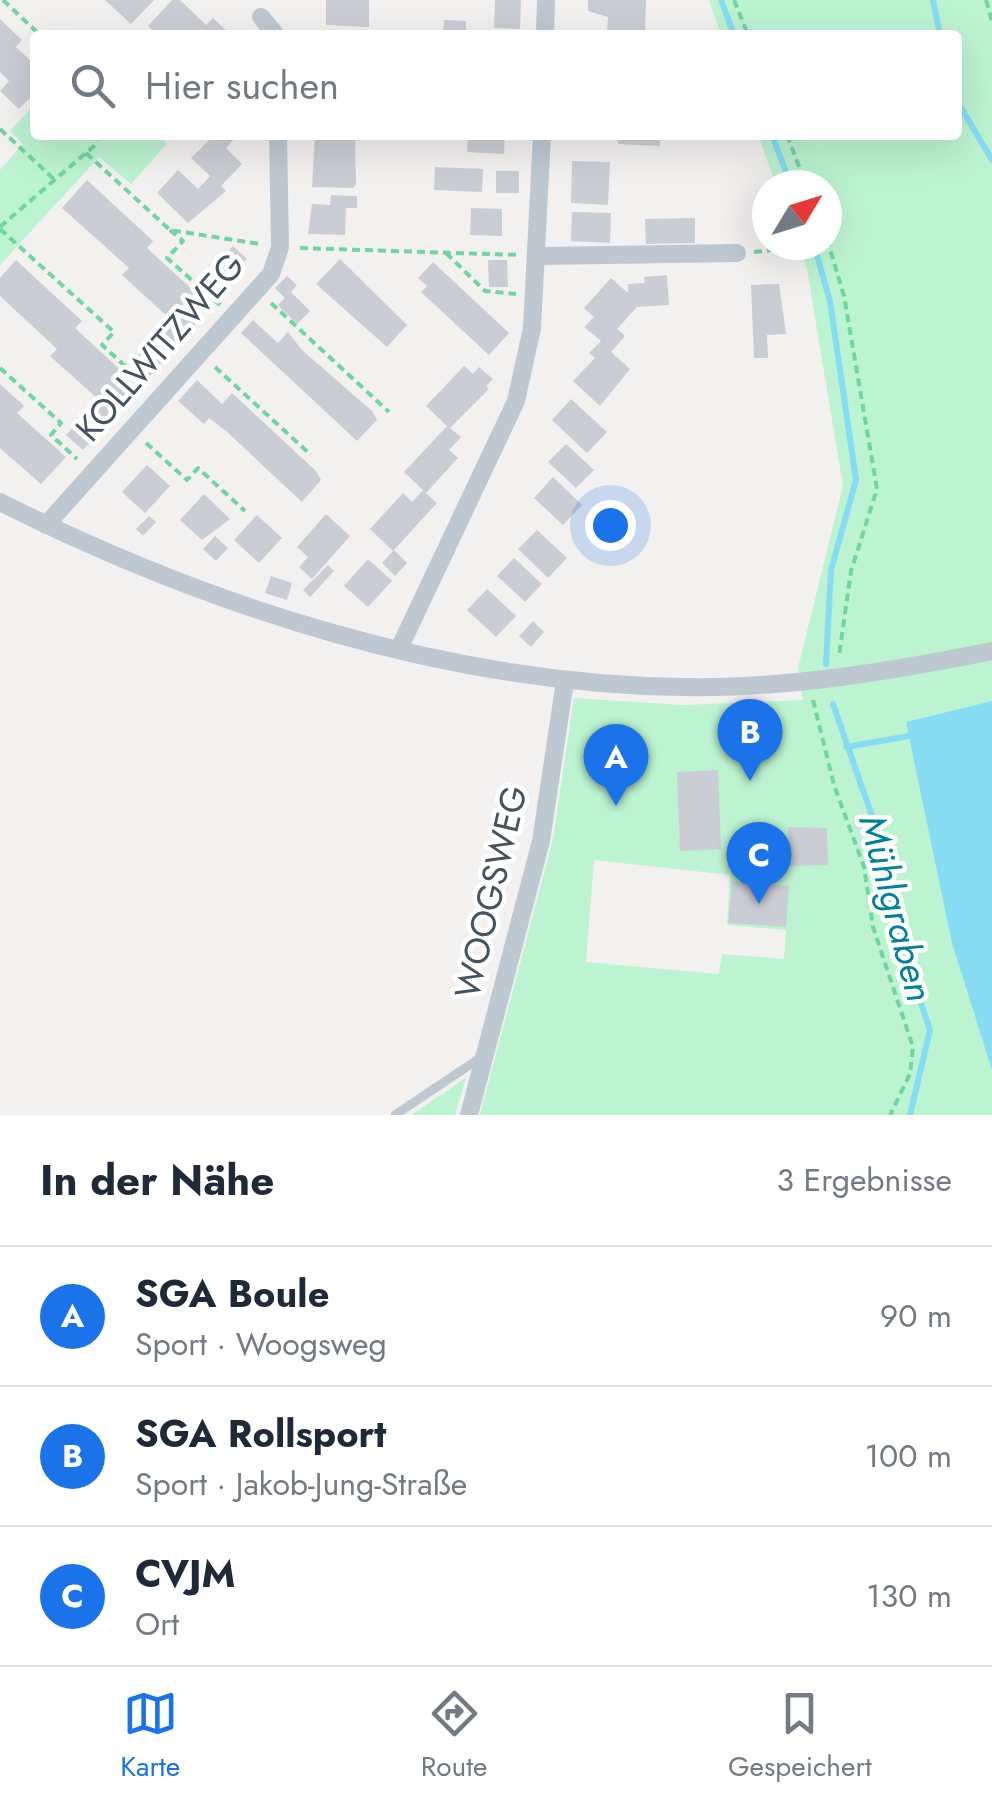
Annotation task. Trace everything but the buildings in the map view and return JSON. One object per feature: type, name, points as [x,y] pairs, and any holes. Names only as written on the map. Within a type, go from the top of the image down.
[{"type":"street","points":[[545,30],[546,0]]},
{"type":"street","points":[[262,17],[276,30]]},
{"type":"street","name":"KOLLWITZWEG","points":[[46,525],[271,274],[280,248],[278,140]]},
{"type":"street","points":[[399,649],[516,401],[536,296],[542,140]]},
{"type":"street","points":[[539,256],[737,253]]},
{"type":"street","points":[[0,502],[175,580],[399,649],[565,681],[683,687],[810,681],[992,651]]},
{"type":"street","name":"WOOGSWEG","points":[[468,1115],[541,841],[565,681]]},
{"type":"lane","points":[[396,1115],[487,1053]]},
{"type":"path","points":[[3,0],[35,30]]},
{"type":"path","points":[[734,0],[746,30]]},
{"type":"path","points":[[986,0],[992,21]]},
{"type":"path","points":[[0,129],[55,180]]},
{"type":"path","points":[[94,140],[86,153],[0,227],[114,332],[102,345],[160,397]]},
{"type":"path","points":[[788,140],[800,170]]},
{"type":"path","points":[[86,153],[182,241],[168,258],[233,316]]},
{"type":"path","points":[[170,230],[280,248],[539,256]]},
{"type":"path","points":[[737,253],[752,252]]},
{"type":"path","points":[[446,253],[485,291],[536,296]]},
{"type":"path","points":[[833,260],[844,296],[876,489],[851,571],[840,676]]},
{"type":"path","points":[[257,290],[389,412]]},
{"type":"path","points":[[200,353],[311,455]]},
{"type":"path","points":[[0,368],[61,423],[50,435],[92,473]]},
{"type":"path","points":[[132,430],[187,480],[198,468],[245,511]]},
{"type":"path","points":[[810,681],[834,785],[864,867],[873,927],[913,1047],[910,1074],[890,1115]]},
{"type":"green space","points":[[709,0],[992,0],[992,1115],[480,1115],[553,839],[574,698],[683,705],[803,700],[798,668],[843,486],[804,260],[842,260],[842,170],[771,170],[760,140],[962,140],[962,30],[719,30]],"holes":[[[594,860],[730,875],[727,925],[786,930],[784,959],[722,954],[719,974],[586,962]]]},
{"type":"green space","points":[[30,109],[30,140],[163,140],[167,144],[131,184],[99,157],[0,265],[0,170],[23,144],[10,131]]},
{"type":"green space","points":[[466,1078],[455,1115],[411,1115]]},
{"type":"water","points":[[992,701],[992,1070],[952,943],[906,722]]},
{"type":"waterway","name":"Mühlgraben","points":[[721,0],[732,30]]},
{"type":"waterway","points":[[933,0],[939,30]]},
{"type":"waterway","points":[[962,109],[992,160]]},
{"type":"waterway","name":"Mühlgraben","points":[[774,140],[785,170]]},
{"type":"waterway","name":"Mühlgraben","points":[[818,260],[830,301],[856,480],[831,570],[826,664]]},
{"type":"waterway","name":"Mühlgraben","points":[[833,704],[889,865],[893,921],[930,1030],[910,1115]]},
{"type":"waterway","points":[[846,747],[909,736]]},
{"type":"place","name":"SGA Rollsport","points":[[750,781]]},
{"type":"place","name":"SGA Boule","points":[[616,806]]},
{"type":"place","name":"CVJM","points":[[759,904]]}]
